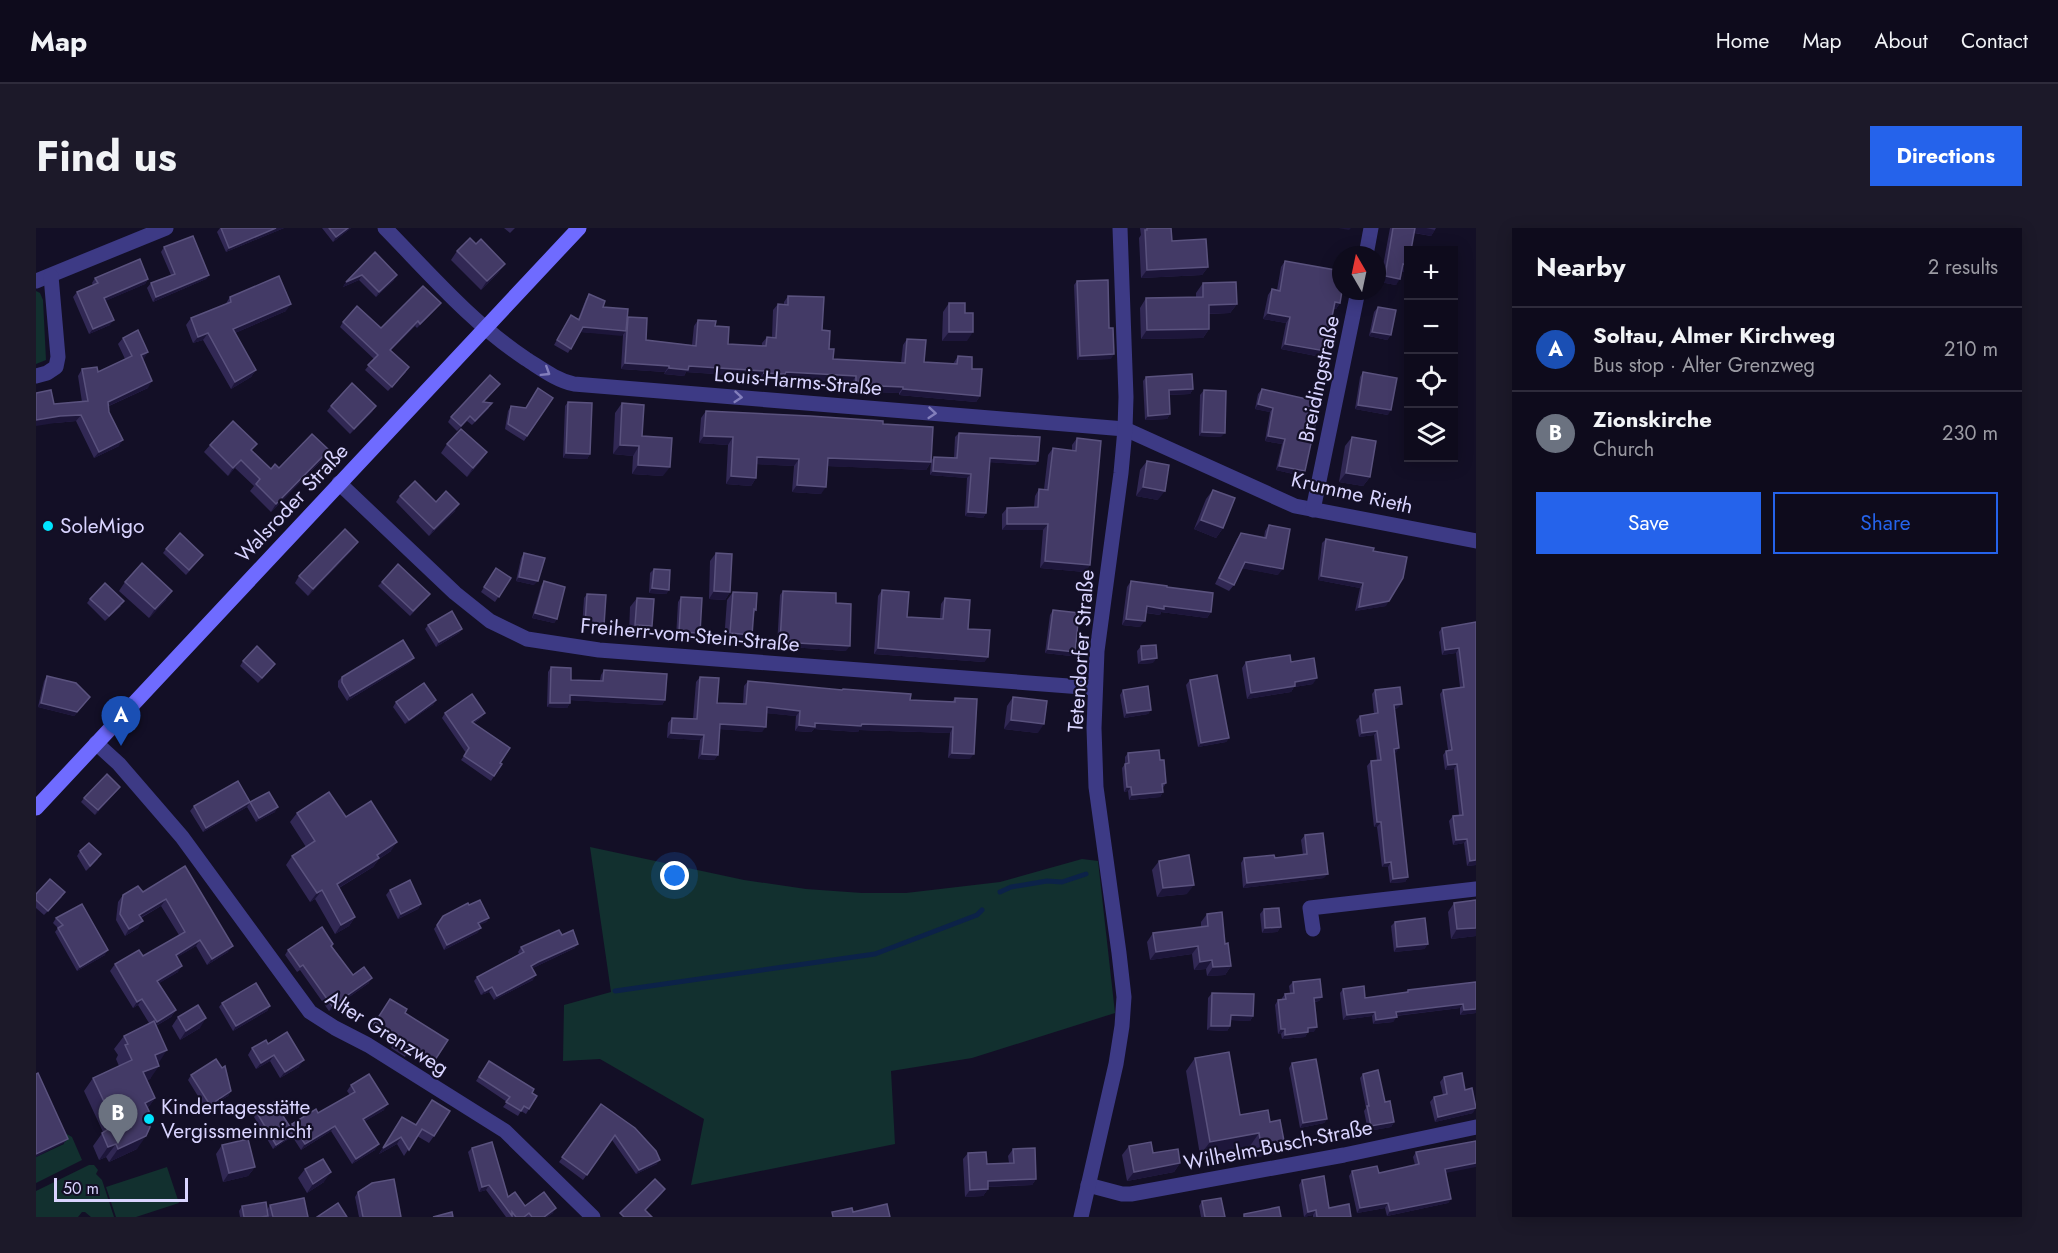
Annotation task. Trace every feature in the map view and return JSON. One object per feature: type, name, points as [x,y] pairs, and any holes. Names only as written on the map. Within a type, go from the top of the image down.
[{"type":"main road","name":"Walsroder Straße","points":[[36,808],[579,228]]},
{"type":"street","points":[[36,376],[47,374],[56,367],[58,357],[43,278],[166,228]]},
{"type":"street","name":"Louis-Harms-Straße","points":[[385,228],[497,339],[552,376],[574,384],[1125,429]]},
{"type":"street","name":"Tetendorfer Straße","points":[[1081,1217],[1116,1064],[1124,997],[1096,787],[1094,728],[1102,611],[1125,429],[1120,228]]},
{"type":"street","points":[[1367,246],[1371,228]]},
{"type":"street","name":"Breidingstraße","points":[[1313,510],[1356,300]]},
{"type":"street","name":"Krumme Rieth","points":[[1125,429],[1295,506],[1476,541]]},
{"type":"street","name":"Freiherr-vom-Stein-Straße","points":[[339,483],[455,593],[490,621],[527,639],[599,650],[1095,688]]},
{"type":"street","name":"Alter Grenzweg","points":[[96,744],[119,764],[182,837],[310,1012],[368,1045],[506,1131],[593,1217]]},
{"type":"street","points":[[1313,928],[1310,908],[1476,889]]},
{"type":"street","name":"Wilhelm-Busch-Straße","points":[[1088,1185],[1122,1194],[1139,1193],[1344,1155],[1476,1127]]},
{"type":"green space","points":[[36,291],[40,293],[43,300],[46,360],[36,364]]},
{"type":"green space","points":[[590,847],[744,880],[806,889],[862,893],[906,893],[1000,882],[1082,859],[1098,861],[1115,1013],[972,1058],[891,1071],[895,1144],[691,1185],[704,1119],[600,1059],[563,1061],[564,1005],[611,992]]},
{"type":"green space","points":[[63,1132],[72,1137],[82,1160],[36,1183],[36,1157],[64,1144]]},
{"type":"green space","points":[[89,1165],[94,1165],[98,1170],[96,1174],[102,1180],[114,1217],[91,1217],[82,1212],[78,1217],[36,1217],[36,1191]]},
{"type":"green space","points":[[167,1167],[179,1203],[136,1217],[116,1217],[106,1187]]},
{"type":"building","points":[[221,228],[276,228],[229,248]]},
{"type":"building","points":[[329,228],[348,228],[336,237]]},
{"type":"building","points":[[1147,228],[1171,228],[1172,241],[1206,239],[1208,267],[1147,270],[1145,230]]},
{"type":"building","points":[[1393,228],[1415,228],[1412,246],[1404,246],[1404,264],[1400,279],[1386,276]]},
{"type":"building","points":[[193,236],[209,275],[156,297],[151,283],[175,274],[164,247]]},
{"type":"building","points":[[470,238],[476,244],[481,239],[505,264],[487,281],[457,251]]},
{"type":"building","points":[[375,252],[397,275],[379,292],[362,275],[346,282]]},
{"type":"building","points":[[140,259],[148,279],[104,298],[114,320],[93,329],[77,292],[98,283],[95,278]]},
{"type":"building","points":[[1285,261],[1332,269],[1332,300],[1340,300],[1340,303],[1335,302],[1325,351],[1285,344],[1290,317],[1268,313],[1272,289],[1280,291]]},
{"type":"building","points":[[279,276],[291,304],[233,329],[256,370],[235,382],[208,333],[198,337],[191,318],[231,302],[230,297]]},
{"type":"building","points":[[1108,280],[1109,328],[1113,328],[1114,354],[1080,356],[1077,281]]},
{"type":"building","points":[[1236,282],[1237,304],[1209,305],[1209,329],[1147,330],[1146,298],[1203,297],[1203,283]]},
{"type":"building","points":[[423,286],[441,303],[420,324],[418,321],[390,350],[409,367],[392,387],[368,365],[378,355],[343,322],[357,306],[381,328]]},
{"type":"building","points":[[589,294],[605,301],[603,307],[628,309],[626,331],[583,327],[571,349],[557,340],[571,315],[579,320]]},
{"type":"building","points":[[788,296],[824,297],[822,330],[830,331],[829,349],[834,349],[833,359],[905,363],[907,339],[926,340],[924,362],[957,364],[958,356],[972,357],[972,369],[982,369],[980,396],[903,389],[903,387],[856,385],[856,376],[764,373],[765,371],[689,366],[688,370],[669,368],[669,366],[625,363],[628,317],[647,318],[646,340],[696,346],[698,320],[716,321],[715,326],[729,327],[728,344],[766,346],[767,337],[776,338],[778,304],[788,305]]},
{"type":"building","points":[[949,303],[965,303],[965,313],[973,313],[973,332],[949,332]]},
{"type":"building","points":[[1378,307],[1396,310],[1391,335],[1372,332]]},
{"type":"building","points":[[138,330],[148,352],[141,355],[152,381],[108,402],[109,412],[123,440],[99,452],[81,415],[36,420],[36,393],[51,390],[54,404],[88,401],[82,369],[97,367],[98,372],[132,356],[123,338]]},
{"type":"building","points":[[1363,372],[1397,378],[1391,410],[1358,405]]},
{"type":"building","points":[[1192,374],[1193,389],[1169,390],[1170,414],[1148,416],[1146,377]]},
{"type":"building","points":[[490,375],[500,384],[483,402],[492,403],[475,421],[470,416],[461,426],[451,417]]},
{"type":"building","points":[[352,383],[376,406],[354,429],[331,406]]},
{"type":"building","points":[[538,388],[553,398],[527,436],[508,424],[511,406],[526,408]]},
{"type":"building","points":[[1262,389],[1320,402],[1305,471],[1279,466],[1285,439],[1268,436],[1273,408],[1258,404]]},
{"type":"building","points":[[1204,390],[1226,391],[1225,433],[1202,432]]},
{"type":"building","points":[[568,402],[592,403],[590,454],[566,453]]},
{"type":"building","points":[[622,403],[644,405],[642,436],[672,438],[670,467],[638,465],[639,446],[620,445]]},
{"type":"building","points":[[706,411],[883,421],[883,424],[933,427],[931,462],[828,458],[826,487],[797,485],[799,459],[757,457],[756,478],[731,476],[733,437],[704,436]]},
{"type":"building","points":[[233,421],[257,444],[251,450],[271,469],[275,464],[279,468],[312,434],[329,450],[276,504],[256,484],[260,479],[241,460],[233,468],[210,445]]},
{"type":"building","points":[[461,429],[487,452],[473,468],[447,444]]},
{"type":"building","points":[[959,433],[1040,437],[1038,461],[990,458],[986,513],[968,512],[971,474],[933,471],[934,457],[957,458]]},
{"type":"building","points":[[1352,437],[1376,441],[1370,477],[1346,473]]},
{"type":"building","points":[[1077,438],[1101,441],[1090,565],[1045,561],[1048,524],[1007,524],[1007,508],[1038,507],[1039,489],[1048,490],[1053,448],[1076,451]]},
{"type":"building","points":[[1147,461],[1169,465],[1165,491],[1143,487]]},
{"type":"building","points":[[415,481],[436,502],[446,491],[459,504],[434,529],[400,496]]},
{"type":"building","points":[[1213,490],[1235,498],[1223,528],[1201,520]]},
{"type":"building","points":[[1269,525],[1290,529],[1283,569],[1245,562],[1234,585],[1219,578],[1241,533],[1266,538]]},
{"type":"building","points":[[345,529],[358,542],[313,589],[299,576]]},
{"type":"building","points":[[180,533],[203,555],[189,570],[166,549]]},
{"type":"building","points":[[1326,539],[1407,557],[1403,578],[1389,601],[1359,607],[1363,583],[1321,576]]},
{"type":"building","points":[[524,553],[545,558],[538,581],[519,577]]},
{"type":"building","points":[[716,553],[732,554],[730,592],[714,591]]},
{"type":"building","points":[[142,563],[172,591],[155,609],[125,582]]},
{"type":"building","points":[[398,564],[430,594],[413,611],[382,582]]},
{"type":"building","points":[[496,568],[511,578],[499,597],[484,587]]},
{"type":"building","points":[[654,569],[670,570],[669,590],[652,588]]},
{"type":"building","points":[[544,581],[565,587],[557,619],[535,613]]},
{"type":"building","points":[[1131,581],[1213,593],[1211,612],[1147,606],[1145,621],[1126,619]]},
{"type":"building","points":[[105,583],[124,601],[109,616],[90,599]]},
{"type":"building","points":[[882,590],[909,592],[907,617],[943,619],[945,598],[970,600],[968,629],[990,630],[988,657],[878,648]]},
{"type":"building","points":[[783,591],[836,593],[836,603],[851,604],[850,646],[780,642]]},
{"type":"building","points":[[733,592],[757,593],[752,635],[730,633]]},
{"type":"building","points":[[587,594],[606,595],[604,625],[585,624]]},
{"type":"building","points":[[681,597],[702,598],[700,633],[679,632]]},
{"type":"building","points":[[637,598],[654,599],[652,626],[635,625]]},
{"type":"building","points":[[1053,610],[1079,613],[1075,652],[1048,649]]},
{"type":"building","points":[[452,611],[462,629],[439,642],[428,625]]},
{"type":"building","points":[[1476,622],[1476,860],[1470,861],[1467,839],[1456,840],[1453,816],[1463,815],[1457,764],[1448,765],[1446,751],[1452,750],[1443,690],[1464,687],[1459,648],[1445,650],[1442,628]]},
{"type":"building","points":[[403,640],[414,658],[350,696],[342,682],[342,677]]},
{"type":"building","points":[[1156,645],[1157,658],[1142,660],[1141,646]]},
{"type":"building","points":[[257,646],[275,664],[262,678],[243,661]]},
{"type":"building","points":[[1290,655],[1291,662],[1314,658],[1317,678],[1295,682],[1295,686],[1251,693],[1246,662]]},
{"type":"building","points":[[551,667],[571,668],[571,680],[603,681],[604,670],[667,674],[665,700],[570,695],[570,703],[550,703]]},
{"type":"building","points":[[1217,675],[1229,738],[1201,743],[1190,680]]},
{"type":"building","points":[[47,676],[76,683],[90,697],[77,712],[41,703]]},
{"type":"building","points":[[700,677],[719,678],[717,703],[746,704],[748,681],[911,694],[910,700],[955,702],[955,698],[977,699],[974,754],[952,753],[953,727],[815,723],[815,727],[799,725],[800,711],[767,707],[766,727],[720,724],[718,755],[702,754],[704,735],[671,733],[672,718],[697,719]]},
{"type":"building","points":[[424,683],[436,700],[409,720],[396,702]]},
{"type":"building","points":[[1148,686],[1151,710],[1127,713],[1123,690]]},
{"type":"building","points":[[1400,687],[1402,704],[1394,705],[1399,748],[1394,749],[1408,877],[1393,879],[1391,862],[1385,863],[1381,822],[1377,822],[1371,761],[1381,760],[1377,731],[1362,733],[1360,716],[1378,713],[1375,690]]},
{"type":"building","points":[[472,694],[485,713],[472,722],[510,748],[494,776],[464,756],[469,748],[445,713]]},
{"type":"building","points":[[1013,697],[1047,701],[1044,724],[1011,720]]},
{"type":"building","points":[[1159,750],[1160,760],[1164,760],[1166,783],[1162,784],[1163,792],[1132,795],[1131,787],[1127,787],[1125,764],[1129,763],[1128,753]]},
{"type":"building","points":[[107,774],[120,787],[98,810],[84,798]]},
{"type":"building","points":[[238,781],[250,802],[206,828],[194,806]]},
{"type":"building","points":[[269,792],[278,807],[259,818],[250,802]]},
{"type":"building","points":[[329,792],[346,817],[371,801],[397,842],[377,855],[379,858],[337,884],[355,917],[341,925],[322,890],[317,893],[292,856],[315,841],[297,813]]},
{"type":"building","points":[[1323,833],[1328,874],[1247,883],[1244,858],[1274,855],[1275,858],[1307,854],[1305,835]]},
{"type":"building","points":[[89,843],[101,854],[90,866],[80,851]]},
{"type":"building","points":[[1189,855],[1194,885],[1163,888],[1159,861]]},
{"type":"building","points":[[185,866],[233,946],[212,959],[200,940],[176,955],[182,966],[157,981],[176,1010],[157,1022],[142,999],[137,1002],[115,964],[139,950],[143,956],[185,932],[166,899],[139,915],[143,921],[129,929],[120,914],[123,895],[138,886],[143,892]]},
{"type":"building","points":[[50,879],[65,892],[48,911],[36,900],[36,894]]},
{"type":"building","points":[[410,880],[421,904],[401,914],[390,890]]},
{"type":"building","points":[[480,900],[489,918],[478,923],[481,928],[447,945],[437,925],[443,916],[468,903],[469,905]]},
{"type":"building","points":[[1476,900],[1476,928],[1457,929],[1454,903]]},
{"type":"building","points":[[82,904],[108,950],[80,967],[58,928],[63,925],[56,918]]},
{"type":"building","points":[[1279,908],[1281,927],[1265,928],[1264,909]]},
{"type":"building","points":[[1222,912],[1225,944],[1228,943],[1231,966],[1213,967],[1212,960],[1200,962],[1198,946],[1156,952],[1153,933],[1208,926],[1207,914]]},
{"type":"building","points":[[1425,918],[1428,944],[1397,947],[1395,922]]},
{"type":"building","points":[[322,927],[333,944],[331,946],[353,975],[364,967],[372,978],[332,1006],[303,965],[300,967],[288,950]]},
{"type":"building","points":[[559,930],[562,935],[573,930],[578,944],[531,966],[536,975],[497,996],[492,987],[485,991],[477,977],[524,952],[521,947]]},
{"type":"building","points":[[1320,979],[1322,997],[1314,998],[1317,1027],[1308,1028],[1308,1032],[1285,1035],[1285,1029],[1281,1029],[1278,1000],[1286,999],[1285,994],[1294,993],[1293,982]]},
{"type":"building","points":[[1476,982],[1476,1009],[1464,1010],[1463,1004],[1396,1012],[1397,1017],[1376,1020],[1375,1012],[1347,1015],[1343,989],[1364,986],[1365,998]]},
{"type":"building","points":[[256,983],[270,1006],[236,1026],[222,1003]]},
{"type":"building","points":[[1212,993],[1254,994],[1253,1016],[1231,1015],[1230,1026],[1211,1026]]},
{"type":"building","points":[[390,999],[407,1009],[405,1013],[448,1040],[435,1060],[412,1046],[408,1052],[394,1043],[397,1038],[374,1024]]},
{"type":"building","points":[[198,1005],[206,1018],[186,1031],[178,1017]]},
{"type":"building","points":[[154,1021],[167,1050],[155,1055],[159,1066],[143,1072],[155,1098],[145,1103],[149,1111],[150,1127],[146,1136],[118,1149],[116,1144],[108,1147],[102,1133],[115,1125],[93,1078],[132,1060],[125,1045],[128,1044],[124,1036]]},
{"type":"building","points":[[287,1032],[304,1060],[285,1072],[274,1055],[261,1063],[252,1048],[266,1040],[268,1044]]},
{"type":"building","points":[[1229,1052],[1240,1115],[1268,1110],[1270,1122],[1280,1120],[1284,1141],[1261,1145],[1259,1133],[1210,1142],[1195,1058]]},
{"type":"building","points":[[216,1059],[222,1068],[225,1066],[231,1091],[210,1105],[191,1075]]},
{"type":"building","points":[[1316,1059],[1327,1119],[1303,1123],[1292,1063]]},
{"type":"building","points":[[489,1061],[534,1089],[532,1093],[537,1096],[529,1109],[524,1106],[521,1111],[506,1102],[510,1097],[479,1077]]},
{"type":"building","points":[[1378,1070],[1385,1102],[1390,1101],[1394,1122],[1371,1126],[1363,1074]]},
{"type":"building","points":[[38,1073],[68,1139],[36,1154],[36,1074]]},
{"type":"building","points":[[1462,1073],[1465,1090],[1472,1088],[1476,1108],[1438,1117],[1434,1097],[1447,1094],[1444,1077]]},
{"type":"building","points":[[369,1074],[388,1104],[363,1119],[379,1144],[356,1159],[335,1126],[305,1144],[292,1124],[316,1109],[318,1113],[355,1092],[351,1085]]},
{"type":"building","points":[[432,1100],[450,1111],[434,1136],[422,1129],[409,1150],[401,1137],[383,1148],[402,1117],[416,1125]]},
{"type":"building","points":[[274,1102],[294,1133],[276,1145],[257,1113]]},
{"type":"building","points":[[601,1104],[635,1128],[656,1151],[660,1160],[639,1170],[615,1135],[587,1175],[562,1157]]},
{"type":"building","points":[[248,1139],[255,1167],[229,1173],[222,1145]]},
{"type":"building","points":[[1476,1141],[1476,1163],[1445,1169],[1451,1199],[1390,1211],[1388,1203],[1360,1208],[1352,1171],[1377,1166],[1379,1173],[1419,1164],[1416,1152]]},
{"type":"building","points":[[492,1142],[508,1197],[515,1192],[525,1206],[544,1192],[556,1208],[544,1217],[532,1217],[529,1213],[524,1217],[516,1217],[512,1212],[512,1216],[489,1185],[482,1187],[472,1148]]},
{"type":"building","points":[[1151,1142],[1153,1153],[1178,1149],[1180,1163],[1134,1172],[1129,1146]]},
{"type":"building","points":[[1035,1148],[1036,1179],[988,1181],[988,1189],[970,1190],[968,1153],[986,1152],[987,1164],[1014,1163],[1013,1149]]},
{"type":"building","points":[[323,1159],[331,1172],[313,1184],[305,1169]]},
{"type":"building","points":[[1324,1176],[1329,1208],[1349,1204],[1351,1217],[1317,1217],[1316,1210],[1308,1212],[1302,1180]]},
{"type":"building","points":[[394,1179],[401,1217],[363,1217],[358,1192],[372,1183]]},
{"type":"building","points":[[655,1179],[665,1189],[645,1210],[652,1217],[624,1217],[620,1213]]},
{"type":"building","points":[[304,1198],[308,1217],[273,1217],[270,1205]]},
{"type":"building","points":[[1221,1198],[1225,1217],[1205,1217],[1202,1201]]},
{"type":"building","points":[[266,1202],[268,1216],[244,1217],[242,1206]]},
{"type":"building","points":[[338,1203],[347,1217],[317,1217]]},
{"type":"building","points":[[887,1204],[890,1217],[833,1217],[832,1212],[852,1208],[853,1212]]},
{"type":"building","points":[[1279,1207],[1281,1217],[1244,1217],[1244,1214]]},
{"type":"building","points":[[452,1212],[453,1217],[433,1217]]},
{"type":"waterway","points":[[1000,892],[1011,887],[1047,881],[1062,882],[1086,874]]},
{"type":"waterway","points":[[615,991],[875,954],[977,915],[982,910]]},
{"type":"place","name":"SoleMigo","points":[[48,526]]},
{"type":"place","name":"Soltau, Almer Kirchweg","points":[[121,746]]},
{"type":"place","name":"Kindertagesstätte Vergissmeinnicht","points":[[149,1119]]},
{"type":"place","name":"Zionskirche","points":[[118,1144]]}]
